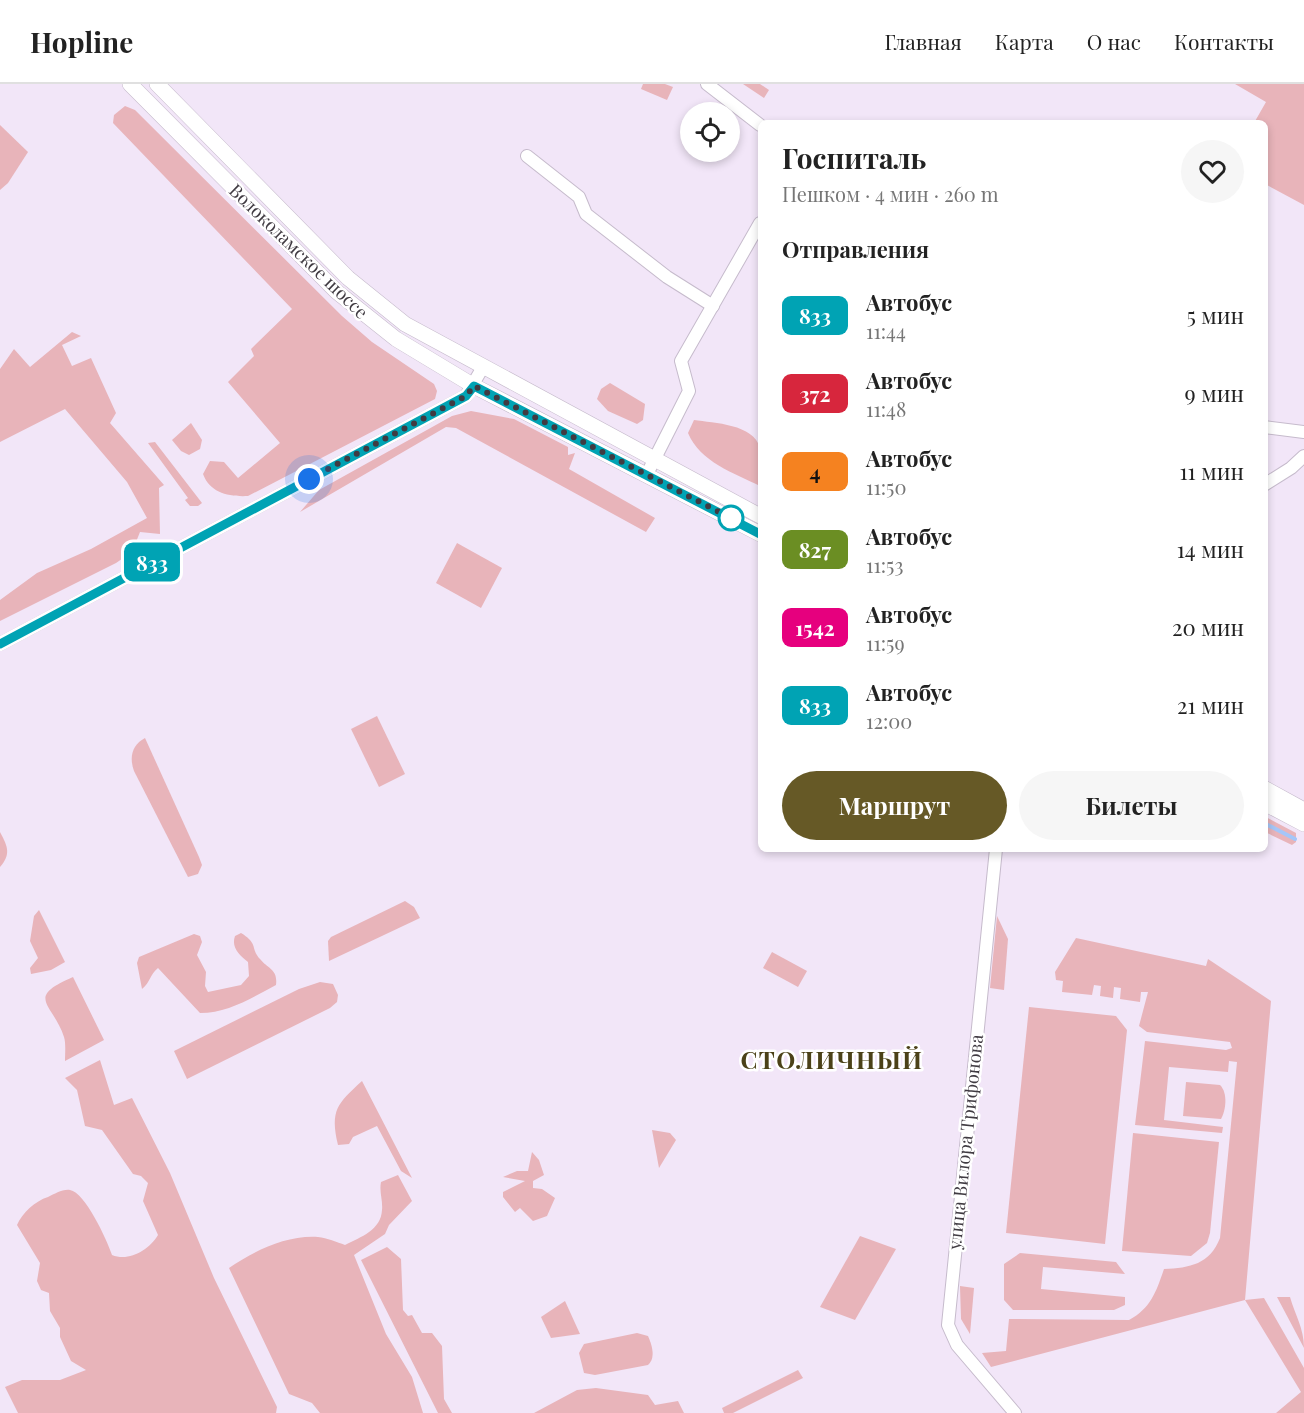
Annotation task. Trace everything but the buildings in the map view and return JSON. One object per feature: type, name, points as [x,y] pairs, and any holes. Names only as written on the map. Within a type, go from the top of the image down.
[{"type":"main road","name":"Волоколамское шоссе","points":[[130,84],[357,310],[396,339],[474,386],[758,533]]},
{"type":"main road","name":"Волоколамское шоссе","points":[[157,84],[237,168],[368,296],[405,324],[758,515]]},
{"type":"main road","points":[[1268,790],[1304,810]]},
{"type":"main road","points":[[1268,805],[1304,824]]},
{"type":"street","points":[[707,84],[758,123]]},
{"type":"street","points":[[527,156],[579,197],[586,214],[667,277],[713,306]]},
{"type":"street","points":[[647,474],[689,390],[681,361],[758,227]]},
{"type":"street","points":[[0,644],[466,396],[483,368]]},
{"type":"street","points":[[1268,428],[1304,432]]},
{"type":"street","points":[[1268,482],[1291,468],[1304,456]]},
{"type":"street","name":"улица Вилора Трифонова","points":[[996,852],[948,1325],[957,1344],[1015,1413]]},
{"type":"shaded area","points":[[643,84],[665,84],[673,87],[667,100],[641,89]]},
{"type":"shaded area","points":[[743,84],[760,84],[769,90],[764,98]]},
{"type":"shaded area","points":[[1235,84],[1304,84],[1304,205],[1268,186],[1268,120],[1256,120],[1266,102]]},
{"type":"shaded area","points":[[125,106],[135,110],[342,316],[372,342],[434,384],[437,391],[435,399],[248,496],[221,493],[210,486],[203,474],[210,461],[224,462],[238,478],[280,443],[228,382],[254,356],[251,349],[292,309],[113,123],[114,115]]},
{"type":"shaded area","points":[[0,125],[28,152],[8,183],[0,190]]},
{"type":"shaded area","points":[[72,332],[81,336],[62,345],[72,366],[91,358],[116,413],[110,423],[164,485],[159,488],[160,534],[140,532],[132,552],[116,563],[0,621],[0,600],[37,573],[91,549],[147,518],[127,482],[65,409],[0,442],[0,369],[14,349],[30,367]]},
{"type":"shaded area","points":[[610,383],[645,404],[643,420],[637,424],[608,411],[597,399],[601,389]]},
{"type":"shaded area","points":[[471,411],[514,419],[568,447],[568,455],[575,453],[569,469],[655,518],[646,532],[456,428],[446,427],[300,512],[319,490],[452,416]]},
{"type":"shaded area","points":[[694,420],[732,426],[750,434],[758,444],[758,485],[709,459],[693,443],[688,433]]},
{"type":"shaded area","points":[[191,423],[202,440],[200,449],[189,455],[181,451],[172,440]]},
{"type":"shaded area","points":[[155,442],[202,503],[198,506],[190,506],[185,500],[188,498],[148,443]]},
{"type":"shaded area","points":[[457,543],[502,568],[481,608],[436,583]]},
{"type":"shaded area","points":[[377,716],[405,774],[379,787],[351,729]]},
{"type":"shaded area","points":[[145,738],[199,857],[202,865],[198,874],[188,877],[134,771],[132,761],[134,748]]},
{"type":"shaded area","points":[[1268,818],[1296,833],[1296,842],[1292,845],[1268,833]]},
{"type":"shaded area","points":[[0,832],[7,854],[0,867]]},
{"type":"shaded area","points":[[405,901],[414,907],[420,918],[329,961],[328,941],[331,937]]},
{"type":"shaded area","points":[[39,910],[65,962],[51,970],[31,974],[30,968],[38,958],[30,941],[34,916]]},
{"type":"shaded area","points":[[997,916],[1008,939],[1004,990],[990,988]]},
{"type":"shaded area","points":[[241,933],[250,940],[257,955],[274,972],[276,985],[230,1008],[200,1013],[158,968],[142,989],[137,963],[139,957],[194,934],[200,936],[202,942],[197,955],[206,972],[205,986],[208,992],[241,985],[249,976],[248,962],[239,954],[234,944],[235,936]]},
{"type":"shaded area","points":[[1076,938],[1206,966],[1208,959],[1271,1001],[1245,1300],[991,1367],[982,1353],[1006,1351],[1009,1319],[1129,1320],[1148,1305],[1164,1269],[1198,1263],[1211,1254],[1220,1238],[1237,1062],[1229,1061],[1228,1072],[1169,1067],[1164,1120],[1223,1127],[1222,1133],[1135,1125],[1145,1041],[1226,1050],[1232,1048],[1230,1042],[1147,1032],[1139,1026],[1148,992],[1141,992],[1140,1002],[1120,999],[1121,988],[1114,987],[1113,998],[1100,996],[1101,986],[1094,985],[1092,995],[1062,992],[1063,981],[1056,980],[1055,972]]},
{"type":"shaded area","points":[[772,952],[807,971],[798,987],[763,968]]},
{"type":"shaded area","points":[[73,977],[104,1040],[65,1061],[64,1037],[49,1009],[46,996],[49,990]]},
{"type":"shaded area","points":[[320,982],[333,984],[338,995],[337,1002],[330,1008],[187,1079],[174,1051],[299,989]]},
{"type":"shaded area","points":[[1029,1007],[1116,1016],[1127,1030],[1105,1244],[1006,1233]]},
{"type":"shaded area","points":[[100,1060],[114,1105],[132,1098],[170,1173],[214,1278],[277,1407],[276,1413],[18,1413],[5,1387],[22,1380],[60,1380],[86,1370],[71,1361],[60,1337],[60,1328],[50,1311],[49,1293],[41,1290],[37,1281],[40,1263],[17,1225],[30,1208],[38,1201],[61,1191],[70,1190],[76,1193],[89,1207],[112,1255],[118,1257],[132,1256],[144,1250],[158,1235],[143,1201],[148,1183],[141,1176],[133,1174],[102,1130],[85,1126],[77,1090],[65,1078]]},
{"type":"shaded area","points":[[362,1081],[412,1178],[401,1171],[377,1126],[353,1137],[349,1144],[338,1145],[335,1115],[341,1102]]},
{"type":"shaded area","points":[[1186,1082],[1220,1085],[1223,1088],[1225,1102],[1221,1119],[1183,1116]]},
{"type":"shaded area","points":[[652,1130],[670,1133],[676,1140],[659,1168]]},
{"type":"shaded area","points":[[1133,1133],[1219,1142],[1210,1233],[1207,1243],[1191,1256],[1122,1251]]},
{"type":"shaded area","points":[[532,1152],[539,1160],[544,1175],[533,1181],[533,1188],[542,1189],[555,1198],[547,1216],[533,1221],[520,1208],[515,1212],[503,1197],[503,1192],[525,1181],[503,1177],[517,1171],[528,1171]]},
{"type":"shaded area","points":[[398,1175],[412,1201],[389,1225],[385,1234],[354,1255],[386,1334],[412,1377],[423,1413],[320,1413],[312,1403],[289,1394],[229,1268],[260,1250],[282,1241],[318,1237],[345,1245],[363,1236],[374,1228],[381,1217],[381,1182]]},
{"type":"shaded area","points":[[860,1236],[896,1249],[855,1320],[820,1307]]},
{"type":"shaded area","points":[[387,1247],[401,1259],[403,1310],[408,1316],[412,1315],[422,1333],[432,1333],[442,1346],[444,1399],[452,1413],[438,1413],[361,1260]]},
{"type":"shaded area","points":[[1020,1253],[1116,1262],[1125,1274],[1043,1267],[1041,1289],[1125,1297],[1125,1305],[1114,1310],[1013,1310],[1004,1300],[1004,1264]]},
{"type":"shaded area","points":[[960,1286],[974,1288],[970,1334],[961,1319]]},
{"type":"shaded area","points":[[1277,1297],[1290,1297],[1301,1328],[1304,1348]]},
{"type":"shaded area","points":[[1264,1298],[1304,1368],[1304,1413],[1276,1413],[1301,1392],[1245,1300]]},
{"type":"shaded area","points":[[565,1301],[580,1334],[551,1338],[541,1317]]},
{"type":"shaded area","points":[[637,1333],[648,1336],[651,1343],[653,1355],[648,1365],[595,1375],[584,1373],[579,1353],[584,1344]]},
{"type":"shaded area","points":[[798,1370],[803,1378],[733,1413],[724,1413],[722,1408]]},
{"type":"shaded area","points":[[596,1388],[648,1395],[655,1405],[678,1401],[684,1413],[534,1413],[577,1390]]},
{"type":"waterway","points":[[1268,825],[1295,839]]},
{"type":"bus line","name":"833","points":[[0,644],[466,396],[474,386],[609,453],[758,533]]},
{"type":"district","name":"СТОЛИЧНЫЙ","points":[[832,1059]]},
{"type":"route","points":[[309,479],[466,396],[474,386],[609,453],[731,518]]}]
